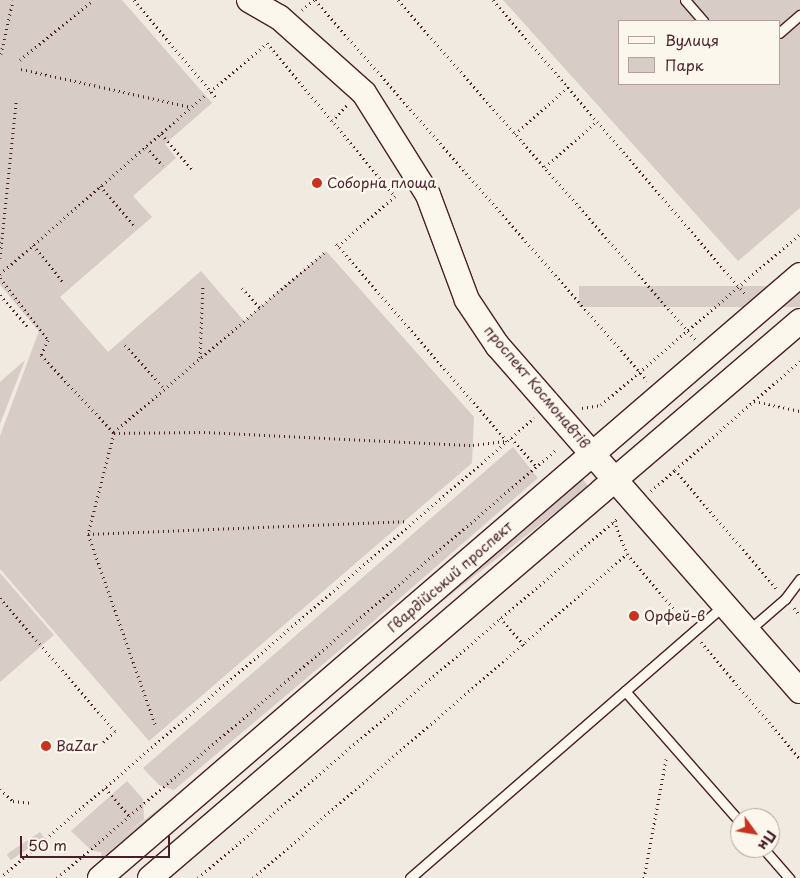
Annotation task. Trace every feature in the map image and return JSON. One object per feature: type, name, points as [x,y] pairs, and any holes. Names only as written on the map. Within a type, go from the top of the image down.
[{"type":"main road","name":"проспект Космонавтів","points":[[249,0],[279,17],[364,93],[428,194],[467,300],[497,345],[800,691]]},
{"type":"main road","name":"Гвардійський проспект","points":[[100,878],[800,275]]},
{"type":"main road","points":[[150,878],[800,321]]},
{"type":"lane","points":[[685,0],[702,20]]},
{"type":"lane","points":[[780,32],[800,15]]},
{"type":"lane","points":[[748,631],[785,598],[800,579]]},
{"type":"lane","points":[[410,878],[725,604]]},
{"type":"lane","points":[[625,691],[730,811]]},
{"type":"lane","points":[[772,858],[789,878]]},
{"type":"path","points":[[1,54],[13,0]]},
{"type":"path","points":[[20,60],[93,0]]},
{"type":"path","points":[[134,0],[217,99]]},
{"type":"path","points":[[300,12],[315,0],[647,381]]},
{"type":"path","points":[[398,0],[696,340]]},
{"type":"path","points":[[493,0],[746,295]]},
{"type":"path","points":[[210,92],[267,43],[395,196],[338,246]]},
{"type":"path","points":[[21,69],[192,107]]},
{"type":"path","points":[[516,134],[568,87]]},
{"type":"path","points":[[0,274],[205,96]]},
{"type":"path","points":[[0,258],[16,102]]},
{"type":"path","points":[[545,167],[597,121]]},
{"type":"path","points":[[161,134],[192,169]]},
{"type":"path","points":[[146,147],[163,166]]},
{"type":"path","points":[[100,186],[134,225]]},
{"type":"path","points":[[0,878],[533,419],[601,405],[800,234]]},
{"type":"path","points":[[334,241],[507,441]]},
{"type":"path","points":[[33,245],[64,283]]},
{"type":"path","points":[[155,724],[88,534],[114,433],[326,251]]},
{"type":"path","points":[[0,278],[48,340],[41,355],[114,433],[204,432],[473,445],[507,441]]},
{"type":"path","points":[[200,359],[202,284]]},
{"type":"path","points":[[242,288],[260,308]]},
{"type":"path","points":[[0,295],[29,328]]},
{"type":"path","points":[[125,344],[165,389]]},
{"type":"path","points":[[198,878],[500,618],[637,503],[800,361]]},
{"type":"path","points":[[754,401],[800,411]]},
{"type":"path","points":[[58,878],[558,448]]},
{"type":"path","points":[[675,470],[800,616]]},
{"type":"path","points":[[88,534],[405,521]]},
{"type":"path","points":[[614,521],[627,554],[800,759]]},
{"type":"path","points":[[252,878],[524,645],[627,554]]},
{"type":"path","points":[[0,598],[115,732],[103,742]]},
{"type":"path","points":[[500,618],[524,645]]},
{"type":"path","points":[[644,878],[670,742]]},
{"type":"path","points":[[105,788],[129,816]]},
{"type":"path","points":[[0,789],[13,801],[33,803]]},
{"type":"path","points":[[0,870],[4,875]]},
{"type":"green space","points":[[0,0],[122,0],[212,103],[165,144],[176,158],[133,196],[152,217],[60,297],[108,352],[201,271],[244,321],[326,251],[474,417],[472,463],[149,741],[0,569],[0,436],[39,331],[0,285]]},
{"type":"green space","points":[[503,0],[800,0],[800,208],[738,261]]},
{"type":"green space","points":[[579,286],[800,286],[800,307],[579,307]]},
{"type":"green space","points":[[25,360],[0,424],[0,382]]},
{"type":"green space","points":[[513,447],[538,478],[354,638],[174,790],[159,785],[143,768]]},
{"type":"green space","points":[[582,478],[589,487],[107,863],[101,854]]},
{"type":"green space","points":[[0,573],[54,635],[0,682]]},
{"type":"green space","points":[[127,781],[143,799],[144,819],[104,853],[91,850],[71,831]]},
{"type":"green space","points":[[40,832],[44,838],[11,860],[7,854]]},
{"type":"place","name":"Соборна площа","points":[[317,183]]},
{"type":"place","name":"Орфей-в","points":[[634,616]]},
{"type":"place","name":"BaZar","points":[[46,746]]}]
